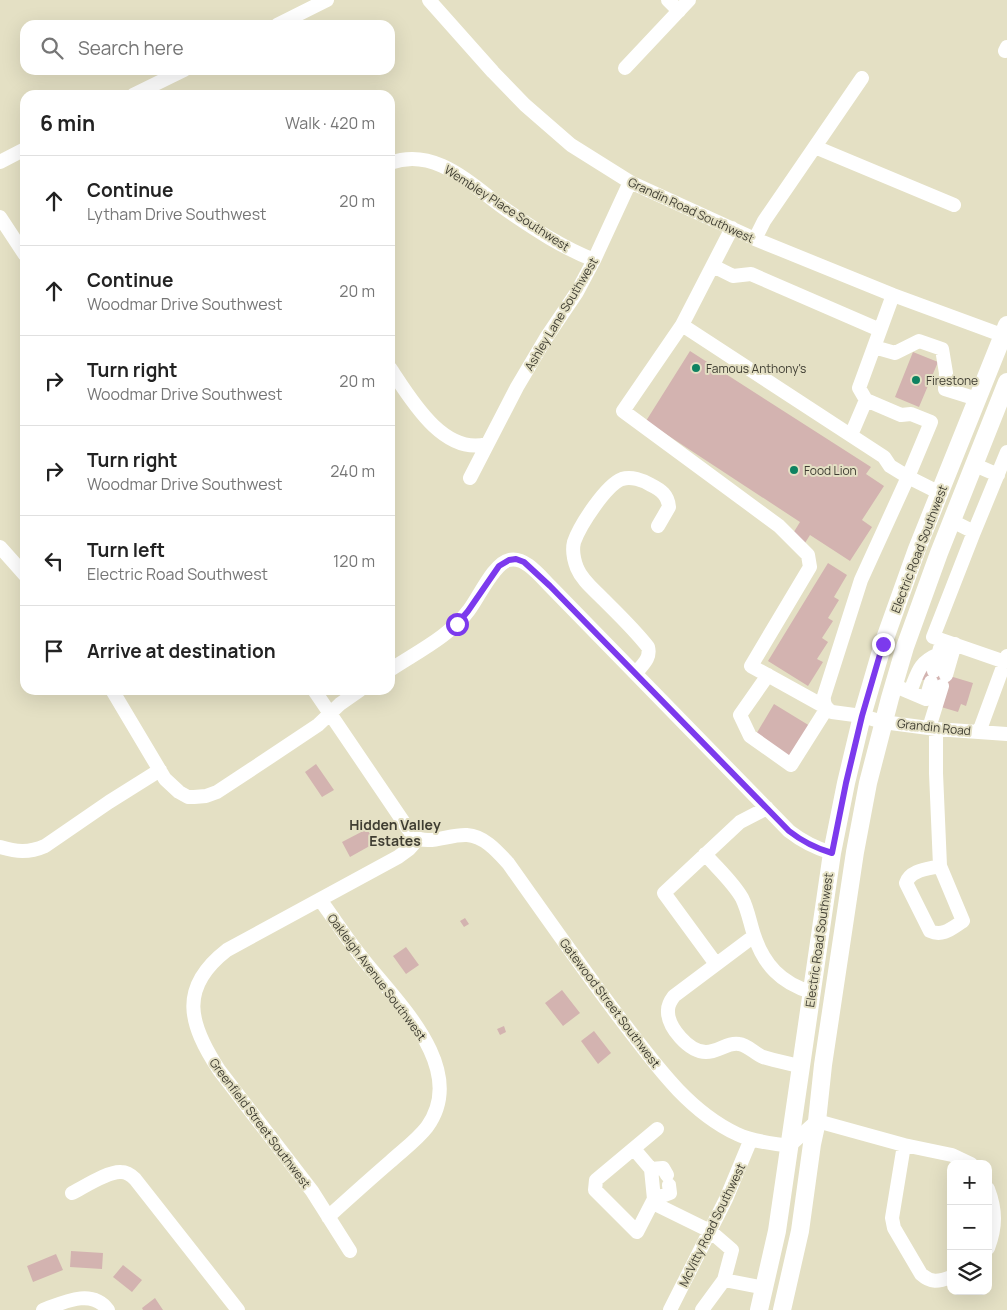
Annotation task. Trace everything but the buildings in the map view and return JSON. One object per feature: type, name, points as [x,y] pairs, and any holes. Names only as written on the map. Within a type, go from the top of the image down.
[{"type":"main road","name":"Electric Road Southwest","points":[[759,1310],[777,1232],[832,853],[862,716],[883,644],[940,493],[1006,333]]},
{"type":"main road","name":"Electric Road Southwest","points":[[782,1310],[800,1231],[812,1144],[818,1121],[823,1065],[855,852],[868,783],[893,686],[911,630],[939,553],[1007,382]]},
{"type":"street","points":[[287,20],[327,0]]},
{"type":"street","name":"Grandin Road Southwest","points":[[429,0],[525,105],[571,145],[630,182],[755,239],[893,295],[1006,333]]},
{"type":"street","points":[[668,0],[679,11]]},
{"type":"street","points":[[626,68],[689,0]]},
{"type":"street","points":[[143,90],[174,75]]},
{"type":"street","points":[[755,239],[764,222],[862,78]]},
{"type":"street","points":[[815,146],[954,205]]},
{"type":"street","points":[[0,162],[20,151]]},
{"type":"street","name":"Wembley Place Southwest","points":[[395,162],[409,159],[424,160],[453,170],[507,210],[558,244],[594,260]]},
{"type":"street","name":"Ashley Lane Southwest","points":[[470,478],[517,387],[546,338],[577,292],[630,182]]},
{"type":"street","points":[[0,217],[20,247]]},
{"type":"street","points":[[732,228],[682,325],[884,457],[890,466],[940,493]]},
{"type":"street","points":[[712,266],[733,276],[751,274],[880,330]]},
{"type":"street","points":[[768,675],[740,715],[750,736],[791,765],[827,708],[824,696],[850,608],[869,560],[908,477],[931,422],[911,414],[901,415],[866,400],[859,388],[893,295]]},
{"type":"street","name":"Grandin Road","points":[[682,325],[623,411],[780,526],[808,555],[810,567],[751,666],[832,712],[932,729],[1007,734]]},
{"type":"street","points":[[874,347],[895,354],[919,341],[942,349],[946,373],[945,389],[977,400]]},
{"type":"street","points":[[395,375],[416,406],[439,430],[470,446],[487,444]]},
{"type":"street","points":[[851,435],[866,400]]},
{"type":"street","points":[[940,866],[913,873],[908,877],[906,883],[930,931],[937,934],[945,932],[963,921],[940,866],[932,701],[938,679],[942,644],[974,532],[1007,452]]},
{"type":"street","points":[[975,465],[998,474]]},
{"type":"street","points":[[636,672],[648,658],[648,647],[584,580],[578,570],[573,549],[580,530],[604,492],[623,478],[646,482],[661,490],[666,496],[669,507],[658,526]]},
{"type":"street","points":[[952,521],[974,532]]},
{"type":"street","points":[[0,546],[20,569]]},
{"type":"street","points":[[395,667],[453,628],[468,611],[502,563],[516,559],[524,562],[636,672],[801,841],[832,853]]},
{"type":"street","points":[[911,630],[942,644],[1006,659],[979,732]]},
{"type":"street","points":[[910,692],[919,668],[942,644]]},
{"type":"street","points":[[893,686],[932,701]]},
{"type":"street","points":[[115,695],[160,770],[179,792],[188,797],[206,796],[216,792],[318,725],[340,704],[353,695]]},
{"type":"street","points":[[317,695],[410,833],[418,839]]},
{"type":"street","points":[[0,847],[26,852],[45,846],[160,770]]},
{"type":"street","points":[[716,964],[664,893],[740,822],[767,808]]},
{"type":"street","name":"Gatewood Street Southwest","points":[[418,839],[425,841],[466,835],[483,840],[496,850],[508,863],[583,970],[656,1066],[685,1096],[714,1120],[737,1134],[751,1140],[789,1146]]},
{"type":"street","name":"Greenfield Street Southwest","points":[[350,1251],[312,1191],[219,1070],[206,1050],[194,1020],[195,994],[200,980],[216,958],[227,950],[398,857],[418,839]]},
{"type":"street","points":[[705,854],[742,898],[754,936],[768,964],[776,974],[788,982],[811,992]]},
{"type":"street","name":"Oakleigh Avenue Southwest","points":[[321,900],[355,949],[417,1026],[433,1057],[439,1078],[440,1092],[438,1106],[419,1136],[328,1217]]},
{"type":"street","points":[[754,936],[674,996],[668,1008],[668,1016],[672,1026],[692,1049],[709,1052],[738,1044],[744,1045],[762,1056],[800,1066]]},
{"type":"street","points":[[789,1146],[818,1121],[904,1145],[952,1155],[963,1160]]},
{"type":"street","points":[[634,1149],[651,1169],[654,1201],[637,1232],[595,1190],[596,1180],[657,1129]]},
{"type":"street","name":"McVitty Road Southwest","points":[[670,1310],[740,1170],[751,1140]]},
{"type":"street","points":[[904,1145],[892,1210],[894,1228],[921,1274],[926,1279],[940,1281],[947,1278]]},
{"type":"street","points":[[651,1169],[663,1168],[668,1180],[670,1193],[654,1201]]},
{"type":"street","points":[[72,1192],[113,1173],[129,1174],[136,1179],[238,1310]]},
{"type":"street","points":[[654,1201],[710,1231],[732,1250],[724,1280],[702,1310]]},
{"type":"street","points":[[992,1203],[995,1213],[992,1237]]},
{"type":"street","points":[[724,1280],[765,1288]]},
{"type":"street","points":[[43,1310],[60,1303],[88,1297],[99,1301],[108,1310]]},
{"type":"place","name":"Famous Anthony's","points":[[696,368]]},
{"type":"place","name":"Firestone","points":[[916,380]]},
{"type":"place","name":"Food Lion","points":[[794,470]]},
{"type":"district","name":"Hidden Valley Estates","points":[[395,832]]},
{"type":"route","points":[[457,624],[502,563],[516,559],[524,562],[636,672],[789,831],[801,841],[832,853],[862,716],[883,644]]}]
